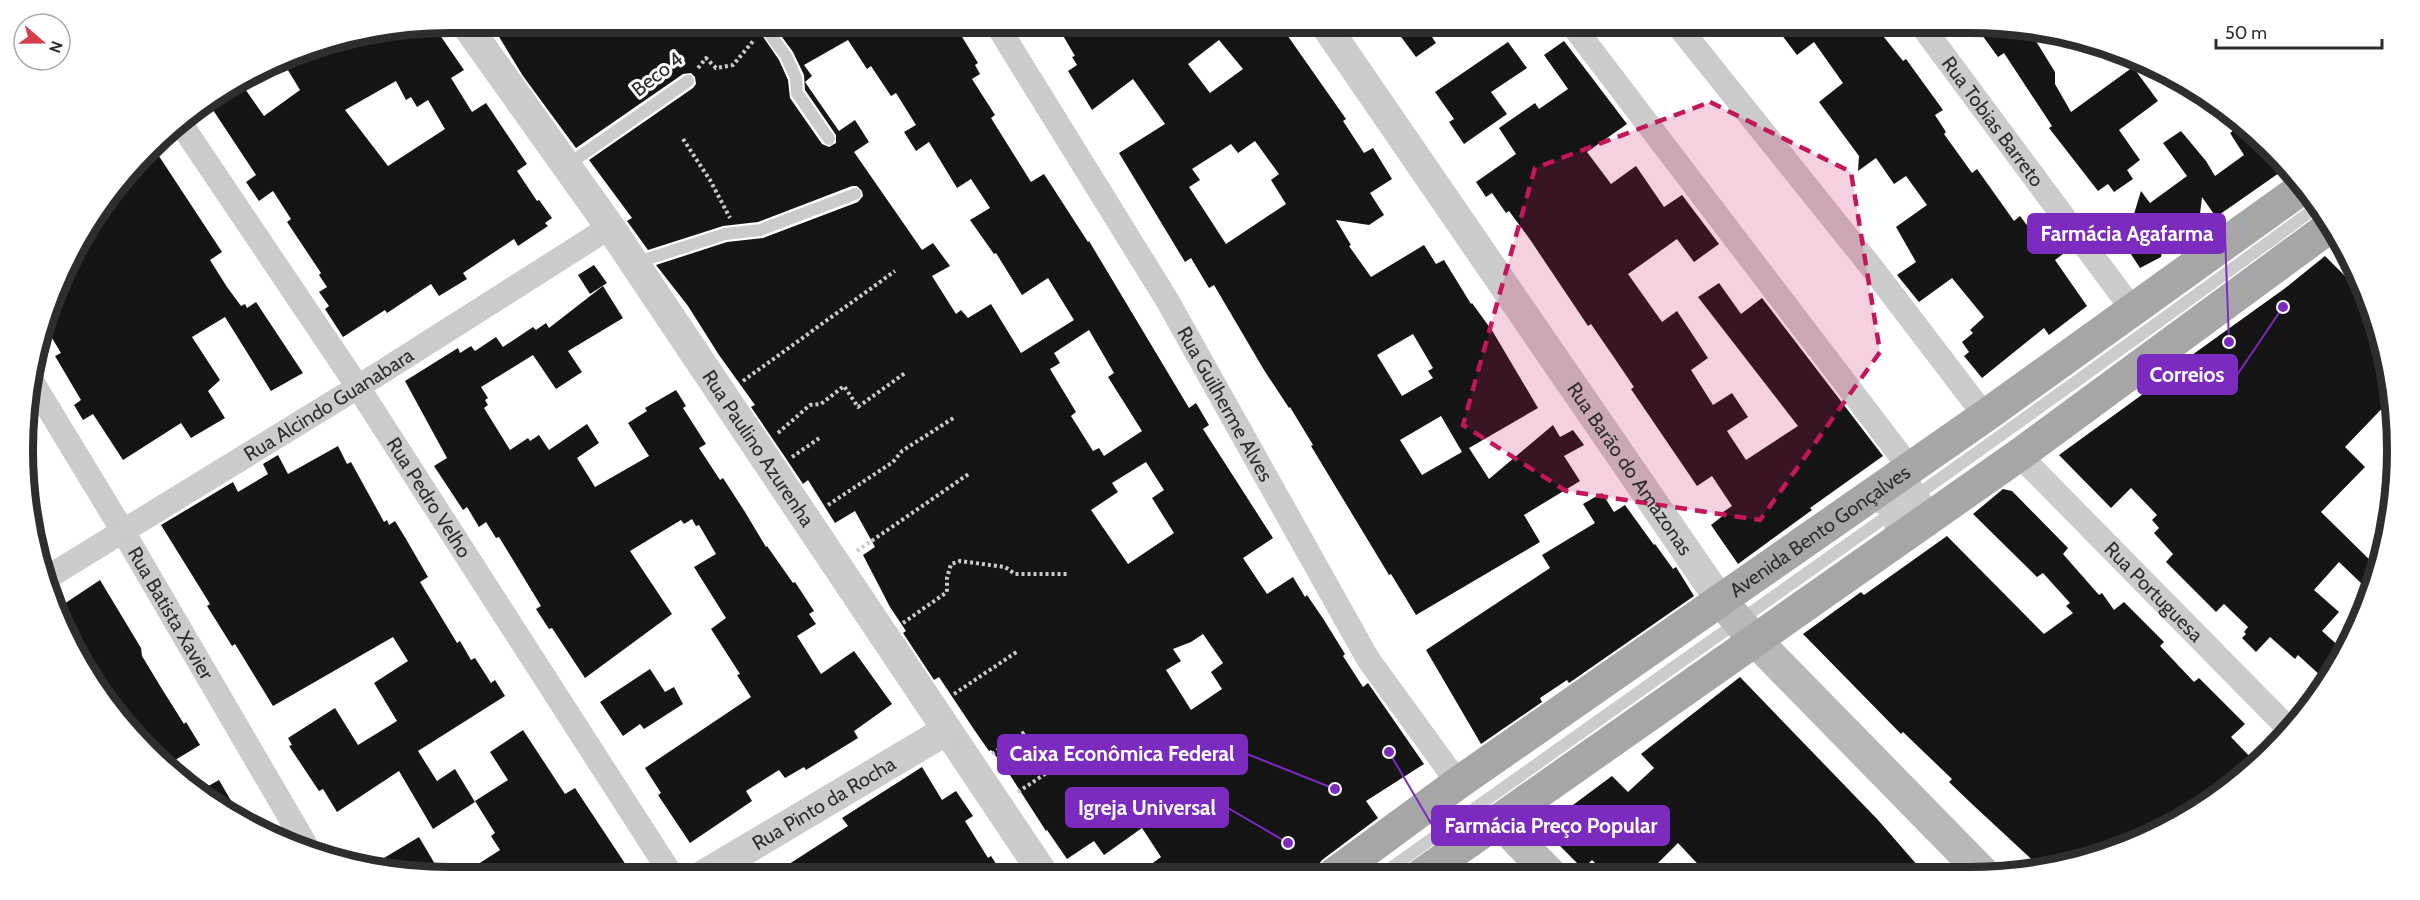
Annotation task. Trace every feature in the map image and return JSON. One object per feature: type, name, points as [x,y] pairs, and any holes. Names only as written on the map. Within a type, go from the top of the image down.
[{"type":"main road","name":"Avenida Bento Gonçalves","points":[[1432,867],[1497,820],[1737,620],[1910,468],[1987,431],[2132,309],[2297,192]]},
{"type":"main road","name":"Avenida Bento Gonçalves","points":[[1344,867],[1458,783],[2019,455],[2324,231]]},
{"type":"main road","name":"Rua Barão do Amazonas","points":[[1737,620],[1977,867]]},
{"type":"main road","points":[[1497,820],[1543,867]]},
{"type":"street","name":"Rua Paulino Azurenha","points":[[472,33],[610,227],[1039,867]]},
{"type":"street","name":"Rua Guilherme Alves","points":[[1002,33],[1167,300],[1368,659],[1458,783]]},
{"type":"street","name":"Rua Barão do Amazonas","points":[[1331,33],[1737,620]]},
{"type":"street","points":[[1578,33],[1910,468]]},
{"type":"street","points":[[1684,33],[1869,264],[1987,431]]},
{"type":"street","name":"Rua Tobias Barreto","points":[[1927,33],[2132,309]]},
{"type":"street","name":"Rua Pedro Velho","points":[[184,129],[358,387],[667,867]]},
{"type":"street","name":"Rua Alcindo Guanabara","points":[[52,575],[358,387],[610,227]]},
{"type":"street","name":"Rua Batista Xavier","points":[[38,391],[124,532],[303,840]]},
{"type":"street","name":"Rua Portuguesa","points":[[2019,455],[2284,724]]},
{"type":"street","name":"Rua Pinto da Rocha","points":[[715,867],[940,720]]},
{"type":"lane","points":[[768,33],[786,56],[796,78],[797,93],[829,140]]},
{"type":"lane","name":"Beco 4","points":[[566,166],[688,81]]},
{"type":"lane","points":[[634,263],[737,232],[760,230],[855,194]]},
{"type":"lane","points":[[1737,620],[1859,520],[2311,210]]},
{"type":"lane","points":[[1737,620],[1987,431]]},
{"type":"lane","points":[[1392,867],[1737,620],[1987,431]]},
{"type":"path","name":"Beco 4","points":[[688,81],[706,58],[716,68],[733,66],[757,33]]},
{"type":"path","points":[[683,139],[710,180],[737,232]]},
{"type":"path","points":[[723,396],[895,272]]},
{"type":"path","points":[[765,459],[793,422],[794,417],[810,405],[821,404],[844,386],[858,406],[905,373]]},
{"type":"path","points":[[806,520],[893,462],[902,451],[955,417]]},
{"type":"path","points":[[765,459],[821,437]]},
{"type":"path","points":[[836,565],[970,473]]},
{"type":"path","points":[[884,636],[947,592],[947,578],[951,564],[960,561],[1005,567],[1016,574],[1067,574]]},
{"type":"path","points":[[940,720],[999,662],[1018,651]]},
{"type":"path","points":[[971,766],[1026,731]]},
{"type":"path","points":[[997,805],[1048,772]]},
{"type":"highlighted area","points":[[1710,102],[1851,172],[1880,352],[1760,520],[1566,491],[1463,425],[1535,168]]},
{"type":"building","points":[[439,33],[464,70],[451,78],[472,112],[486,103],[527,164],[517,171],[537,201],[539,200],[552,218],[545,223],[548,226],[518,246],[514,239],[463,273],[467,279],[439,296],[431,284],[387,313],[385,310],[343,337],[325,309],[329,306],[319,292],[327,287],[319,275],[321,273],[287,222],[291,219],[273,191],[259,201],[246,182],[256,175],[211,108],[244,87],[264,116],[300,90],[286,67],[316,55],[369,41]],"holes":[[[396,81],[406,100],[411,97],[417,107],[428,100],[445,129],[388,166],[345,110]]]},
{"type":"building","points":[[497,33],[761,33],[779,60],[788,80],[790,98],[822,144],[829,147],[836,143],[836,135],[805,90],[804,75],[793,52],[782,37],[788,33],[960,33],[978,63],[975,65],[980,74],[972,79],[995,115],[991,118],[1031,182],[1044,174],[1089,241],[1189,408],[1196,403],[1209,425],[1203,429],[1273,538],[1243,558],[1267,594],[1293,577],[1305,597],[1307,595],[1324,620],[1363,687],[1368,683],[1424,764],[1366,801],[1378,818],[1322,860],[1317,867],[1147,867],[1161,857],[1142,828],[1104,855],[1094,841],[1067,859],[1006,769],[991,750],[989,751],[939,677],[934,680],[903,633],[906,631],[890,607],[863,555],[875,547],[855,511],[835,523],[808,480],[803,484],[751,407],[755,405],[688,306],[656,265],[727,242],[763,238],[858,202],[863,196],[862,191],[857,186],[852,186],[758,222],[723,226],[648,250],[627,221],[632,218],[589,160],[693,88],[696,84],[695,77],[691,73],[683,74],[576,148],[523,76]],"holes":[[[848,40],[867,69],[871,66],[891,96],[896,93],[916,125],[904,132],[916,151],[929,142],[957,188],[971,179],[990,208],[970,220],[994,254],[996,253],[1022,295],[1048,278],[1074,320],[1021,353],[991,304],[968,318],[961,310],[956,314],[932,276],[950,266],[933,243],[922,250],[854,152],[869,142],[855,120],[839,131],[805,82],[812,76],[804,65]],[[1089,330],[1114,373],[1108,377],[1142,431],[1104,456],[1099,448],[1093,451],[1071,416],[1076,412],[1050,369],[1060,363],[1054,353]],[[1146,462],[1164,490],[1152,498],[1174,533],[1128,564],[1091,510],[1118,492],[1112,483]],[[1203,634],[1223,663],[1211,672],[1222,689],[1191,710],[1166,670],[1181,661],[1173,649]]]},
{"type":"building","points":[[1061,33],[1286,33],[1346,119],[1343,121],[1364,153],[1373,148],[1392,179],[1370,193],[1384,215],[1369,225],[1336,220],[1351,245],[1349,246],[1371,277],[1424,245],[1436,264],[1444,260],[1471,304],[1493,332],[1538,408],[1469,448],[1489,479],[1553,425],[1560,437],[1573,430],[1584,445],[1564,456],[1580,481],[1524,515],[1540,542],[1416,615],[1391,574],[1389,575],[1311,446],[1313,445],[1264,370],[1214,285],[1209,288],[1191,258],[1185,262],[1119,153],[1165,124],[1133,79],[1092,110],[1068,71],[1077,65],[1072,57],[1075,56]],"holes":[[[1219,40],[1243,69],[1210,93],[1188,64]],[[1255,141],[1279,174],[1271,180],[1286,204],[1226,244],[1189,187],[1200,180],[1192,169],[1231,144],[1238,153]],[[1413,334],[1433,368],[1428,371],[1433,378],[1402,396],[1377,355]],[[1441,416],[1462,452],[1422,475],[1400,440]]]},
{"type":"building","points":[[1398,33],[1429,33],[1436,43],[1416,57]]},
{"type":"building","points":[[1780,33],[1881,33],[1903,61],[1906,59],[1943,110],[1935,115],[1946,132],[1944,134],[1972,173],[1977,169],[2014,221],[2020,216],[2040,242],[2049,235],[2063,254],[2055,260],[2087,306],[2049,335],[2044,328],[1982,378],[1964,356],[1969,352],[1962,342],[1973,333],[1970,330],[1984,317],[1952,278],[1919,302],[1897,275],[1916,262],[1896,227],[1927,205],[1906,176],[1894,184],[1876,158],[1858,171],[1859,156],[1819,102],[1843,83],[1814,42],[1797,55]]},
{"type":"building","points":[[1997,34],[2034,39],[2055,72],[2055,84],[2071,112],[2133,67],[2158,101],[2119,130],[2140,160],[2127,170],[2133,179],[2114,192],[2108,184],[2098,191],[2049,128],[2052,126],[2004,53],[1998,57],[1982,35]]},
{"type":"building","points":[[1564,41],[1627,124],[1587,152],[1611,184],[1636,166],[1664,207],[1682,195],[1719,244],[1694,262],[1677,239],[1628,274],[1662,322],[1677,311],[1708,358],[1691,370],[1713,405],[1732,393],[1748,417],[1727,431],[1746,460],[1798,426],[1698,297],[1719,283],[1741,314],[1762,298],[1883,456],[1810,508],[1812,510],[1738,564],[1711,525],[1732,506],[1712,476],[1697,486],[1631,389],[1634,387],[1591,324],[1588,326],[1529,238],[1509,211],[1506,213],[1492,193],[1486,197],[1476,182],[1516,154],[1499,128],[1535,103],[1539,109],[1568,89],[1544,55]]},
{"type":"building","points":[[1508,42],[1527,68],[1491,92],[1507,114],[1464,144],[1449,122],[1454,119],[1435,92]]},
{"type":"building","points":[[2236,129],[2281,172],[2216,217],[2202,197],[2198,231],[2179,244],[2167,226],[2161,257],[2140,268],[2119,236],[2130,227],[2141,191],[2150,203],[2187,176],[2163,143],[2181,131],[2206,161],[2215,176],[2244,155],[2230,133]]},
{"type":"building","points":[[157,153],[222,252],[210,260],[227,287],[241,306],[245,304],[247,308],[256,302],[303,373],[271,391],[225,317],[192,337],[220,380],[208,391],[225,418],[191,438],[181,423],[123,460],[93,414],[83,420],[74,405],[81,400],[55,356],[61,353],[50,334],[76,266],[103,218],[136,175]]},
{"type":"building","points":[[2325,256],[2346,277],[2348,275],[2373,342],[2384,406],[2345,447],[2365,467],[2321,512],[2372,562],[2363,585],[2339,562],[2314,590],[2339,612],[2322,631],[2338,645],[2321,676],[2298,655],[2295,659],[2270,637],[2256,652],[2242,638],[2248,627],[2224,604],[2216,612],[2166,562],[2173,554],[2154,533],[2159,528],[2152,520],[2157,515],[2131,488],[2111,508],[2059,455],[2284,289]]},
{"type":"building","points":[[594,265],[607,283],[590,294],[578,275]]},
{"type":"building","points":[[603,286],[623,318],[568,351],[582,372],[556,389],[533,355],[481,387],[488,398],[485,400],[488,405],[484,408],[510,450],[528,438],[530,441],[539,435],[549,450],[587,424],[599,443],[577,458],[595,487],[649,456],[628,423],[647,411],[645,408],[676,390],[686,406],[683,408],[706,444],[699,448],[720,480],[723,478],[766,547],[793,583],[795,582],[814,611],[809,614],[816,624],[797,636],[821,674],[854,651],[892,704],[854,731],[858,738],[806,770],[804,767],[785,778],[779,770],[746,791],[752,801],[690,843],[658,795],[661,793],[645,768],[751,697],[737,675],[740,674],[711,629],[726,618],[694,567],[716,554],[699,525],[696,526],[692,519],[684,524],[681,520],[630,551],[672,614],[585,678],[552,628],[549,629],[536,609],[541,606],[499,537],[496,538],[486,522],[479,527],[467,507],[463,510],[434,466],[447,458],[405,381],[458,348],[460,353],[471,346],[475,351],[496,337],[503,347],[533,327],[536,330],[546,323],[549,328]]},
{"type":"building","points":[[338,446],[347,464],[351,462],[384,522],[387,520],[389,525],[395,521],[406,539],[428,577],[420,582],[457,643],[460,641],[471,660],[475,658],[491,683],[495,680],[505,696],[418,751],[437,781],[455,769],[475,802],[433,829],[399,771],[337,812],[323,789],[319,791],[289,746],[292,745],[288,738],[335,708],[358,745],[397,721],[374,683],[408,661],[393,637],[273,706],[235,644],[232,646],[207,606],[210,604],[161,525],[233,482],[238,492],[268,474],[263,464],[278,455],[288,474]]},
{"type":"building","points":[[2003,489],[2012,491],[2068,548],[2063,554],[2099,595],[2102,593],[2114,610],[2124,602],[2164,642],[2160,646],[2194,682],[2199,678],[2245,724],[2231,737],[2251,758],[2202,797],[2154,824],[2104,845],[2078,853],[2034,862],[1949,782],[1952,779],[1903,732],[1901,734],[1803,634],[1861,592],[1864,595],[1947,536],[2044,634],[2073,613],[2066,606],[2070,603],[2043,573],[2037,577],[1973,514]]},
{"type":"building","points":[[1602,493],[1614,512],[1625,505],[1673,569],[1676,567],[1694,596],[1569,683],[1567,680],[1540,698],[1542,702],[1481,744],[1426,650],[1550,568],[1542,555],[1595,523],[1583,504]]},
{"type":"building","points":[[100,580],[141,648],[142,656],[162,689],[200,745],[173,762],[155,745],[136,725],[103,682],[76,634],[63,605]]},
{"type":"building","points":[[650,669],[665,692],[674,687],[683,704],[644,729],[640,724],[623,736],[600,702]]},
{"type":"building","points":[[1740,677],[1878,820],[1919,867],[1700,867],[1678,843],[1654,867],[1599,867],[1592,860],[1585,867],[1581,867],[1542,828],[1612,776],[1628,792],[1654,768],[1641,754]]},
{"type":"building","points":[[523,730],[565,794],[575,788],[626,865],[623,867],[474,867],[500,850],[491,836],[495,833],[475,801],[508,780],[490,752]]},
{"type":"building","points":[[922,767],[942,800],[956,791],[973,816],[965,821],[988,858],[991,856],[998,867],[784,867],[848,826],[842,818]]},
{"type":"building","points":[[219,780],[235,807],[218,797],[205,788]]},
{"type":"building","points":[[419,837],[436,866],[423,866],[380,861]]},
{"type":"place","name":"Correios","points":[[2283,307]]},
{"type":"place","name":"Farmácia Agafarma","points":[[2229,342]]},
{"type":"place","name":"Farmácia Preço Popular","points":[[1389,752]]},
{"type":"place","name":"Caixa Econômica Federal","points":[[1335,789]]},
{"type":"place","name":"Igreja Universal","points":[[1288,843]]}]
